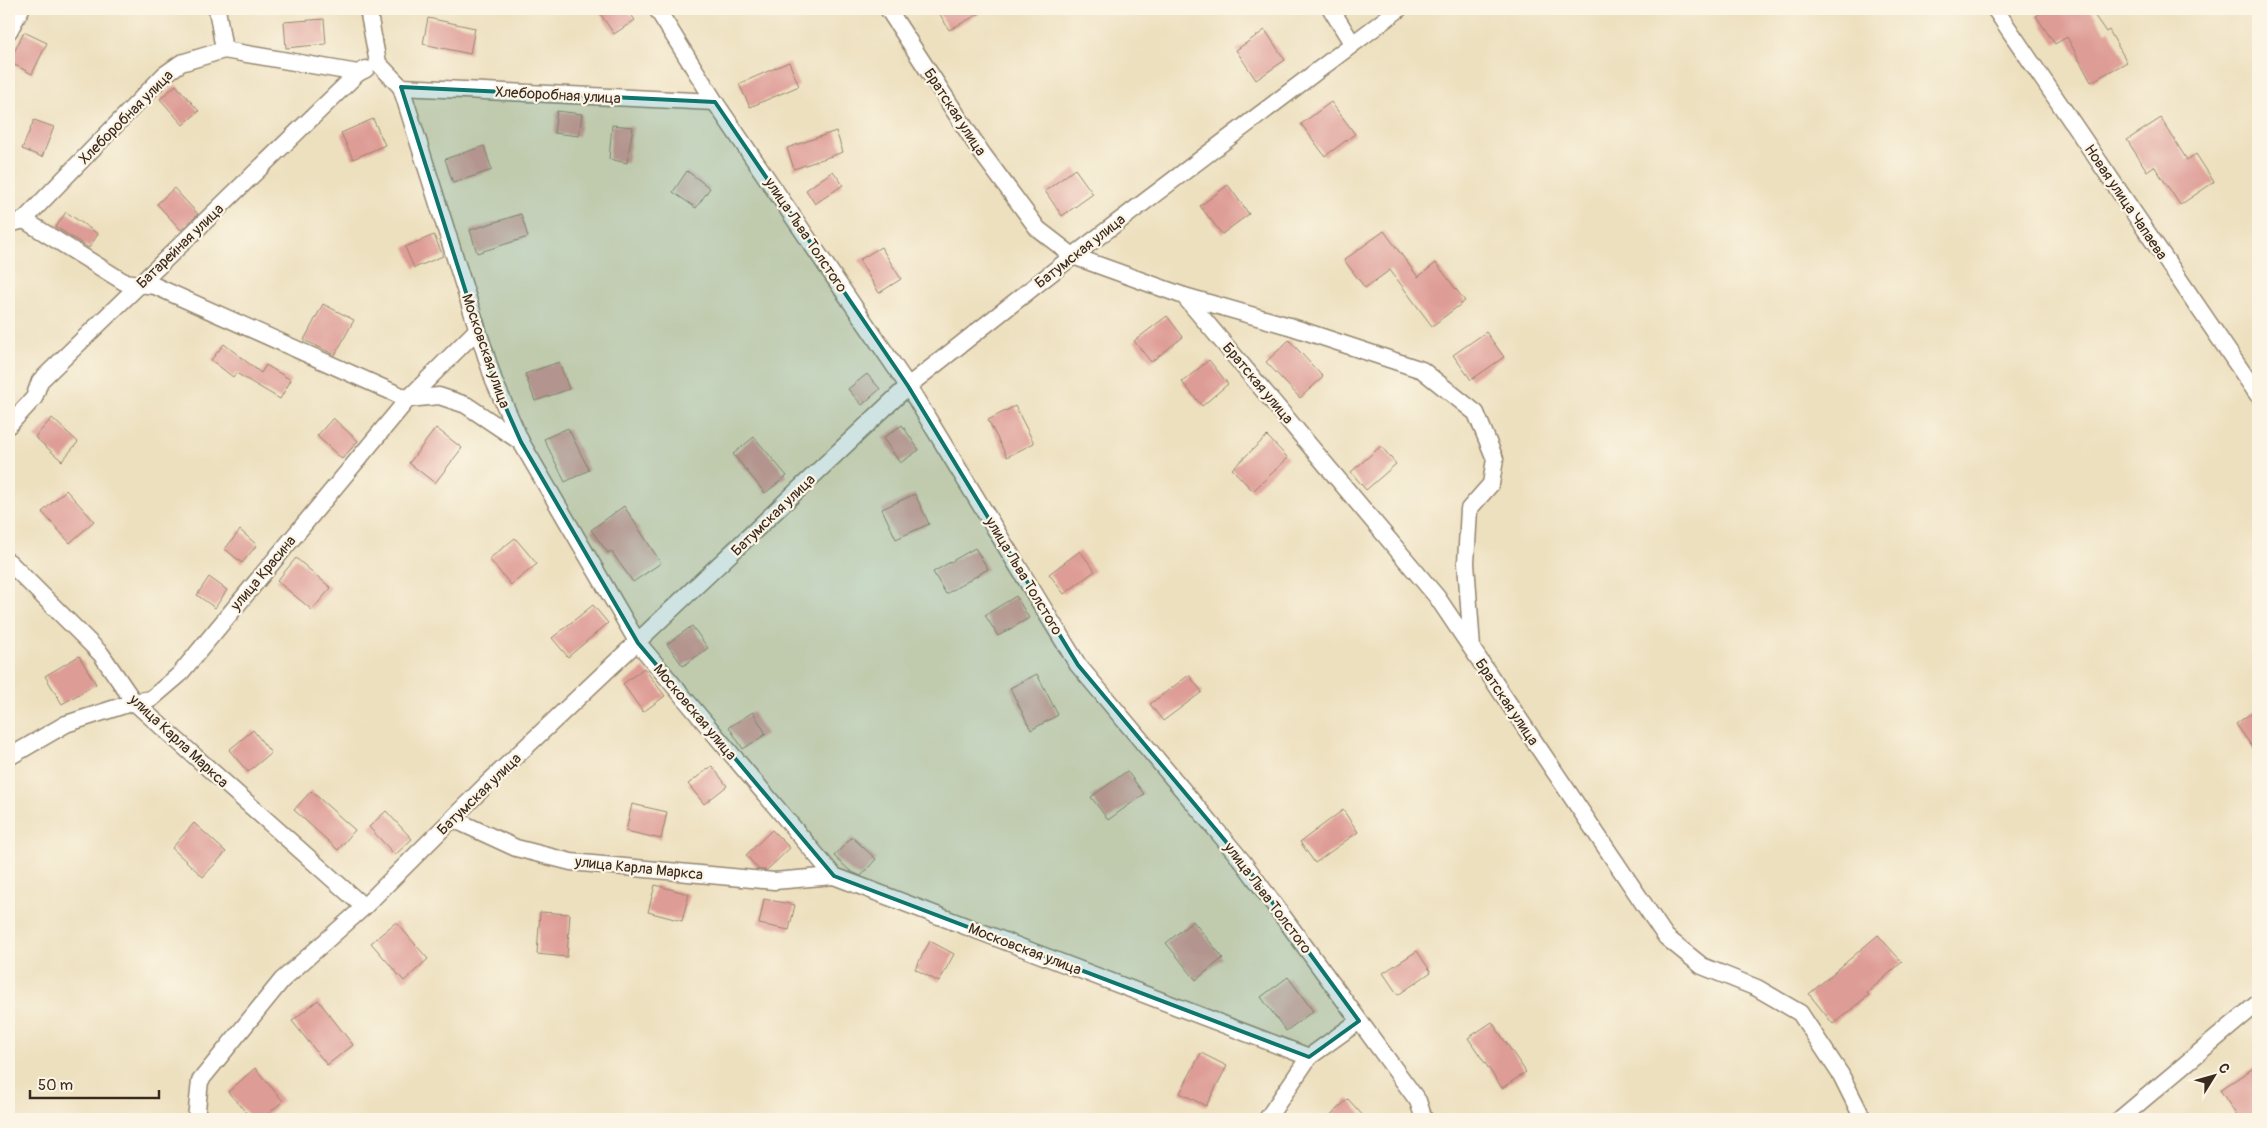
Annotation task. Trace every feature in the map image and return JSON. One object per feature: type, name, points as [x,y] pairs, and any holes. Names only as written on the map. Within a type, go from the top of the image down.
[{"type":"street","points":[[9,31],[21,9]]},
{"type":"street","points":[[217,9],[224,50]]},
{"type":"street","points":[[358,73],[378,63],[368,9]]},
{"type":"street","name":"улица Льва Толстого","points":[[657,9],[715,102],[908,386],[1078,665],[1243,862],[1418,1101],[1424,1119]]},
{"type":"street","name":"Братская улица","points":[[888,9],[986,160],[1038,229],[1073,256],[1184,296],[1437,597],[1666,937],[1702,966],[1757,988],[1800,1013],[1841,1075],[1863,1119]]},
{"type":"street","points":[[1331,9],[1352,43]]},
{"type":"street","name":"Батумская улица","points":[[196,1119],[200,1081],[282,980],[364,907],[452,819],[908,386],[1073,256],[1399,9]]},
{"type":"street","name":"Новая улица Чапаева","points":[[1995,9],[2258,395]]},
{"type":"street","name":"Хлеборобная улица","points":[[17,222],[164,75],[181,63],[224,50],[358,73]]},
{"type":"street","name":"Московская улица","points":[[378,63],[401,87],[494,381],[522,442],[638,643],[834,876],[1309,1057]]},
{"type":"street","name":"Батарейная улица","points":[[9,425],[34,398],[40,381],[358,73]]},
{"type":"street","name":"Хлеборобная улица","points":[[401,87],[715,102]]},
{"type":"street","points":[[17,222],[124,282],[155,286],[408,399],[439,396],[466,405],[522,442]]},
{"type":"street","points":[[1184,296],[1289,326],[1422,370],[1476,413],[1495,459],[1491,484],[1469,509],[1466,563],[1472,649]]},
{"type":"street","name":"улица Красина","points":[[9,758],[66,724],[134,702],[151,699],[179,675],[408,399],[478,330]]},
{"type":"street","name":"улица Карла Маркса","points":[[9,562],[101,654],[134,702],[364,907]]},
{"type":"street","name":"улица Карла Маркса","points":[[452,819],[516,848],[572,862],[774,881],[834,876]]},
{"type":"street","points":[[2120,1119],[2258,1003]]},
{"type":"street","points":[[1267,1119],[1309,1057],[1359,1021]]},
{"type":"highlighted area","points":[[401,87],[715,102],[908,386],[1078,665],[1243,862],[1359,1021],[1309,1057],[834,876],[638,643],[521,442],[494,381]]},
{"type":"building","points":[[597,9],[627,9],[635,20],[614,34]]},
{"type":"building","points":[[937,9],[988,9],[949,30]]},
{"type":"building","points":[[2047,9],[2090,9],[2106,32],[2109,30],[2127,62],[2091,82],[2067,37],[2055,44],[2036,16]]},
{"type":"building","points":[[428,18],[475,28],[470,54],[423,44]]},
{"type":"building","points":[[324,19],[326,44],[286,48],[284,22]]},
{"type":"building","points":[[1265,30],[1285,60],[1256,80],[1236,50]]},
{"type":"building","points":[[24,32],[47,43],[32,74],[9,62]]},
{"type":"building","points":[[789,62],[799,86],[750,107],[739,84]]},
{"type":"building","points":[[176,85],[199,111],[183,125],[160,99]]},
{"type":"building","points":[[1331,102],[1355,134],[1325,156],[1301,124]]},
{"type":"building","points":[[557,111],[582,114],[579,136],[554,133]]},
{"type":"building","points":[[2161,118],[2187,160],[2196,154],[2214,182],[2180,205],[2154,166],[2147,171],[2127,140]]},
{"type":"building","points":[[373,119],[385,145],[353,159],[341,133]]},
{"type":"building","points":[[34,120],[54,127],[42,157],[22,149]]},
{"type":"building","points":[[612,125],[633,127],[627,163],[609,159]]},
{"type":"building","points":[[836,131],[843,152],[794,169],[787,148]]},
{"type":"building","points":[[484,146],[492,170],[453,183],[445,159]]},
{"type":"building","points":[[1075,169],[1093,194],[1062,216],[1045,191]]},
{"type":"building","points":[[687,171],[710,188],[696,208],[673,192]]},
{"type":"building","points":[[833,171],[843,185],[815,204],[806,190]]},
{"type":"building","points":[[1228,185],[1249,214],[1222,234],[1200,206]]},
{"type":"building","points":[[174,188],[198,214],[181,230],[157,204]]},
{"type":"building","points":[[66,212],[98,234],[89,248],[56,227]]},
{"type":"building","points":[[521,214],[528,237],[477,253],[470,230]]},
{"type":"building","points":[[1384,231],[1418,277],[1436,263],[1465,301],[1432,326],[1390,270],[1365,288],[1344,260]]},
{"type":"building","points":[[434,235],[443,256],[414,268],[405,247]]},
{"type":"building","points":[[881,247],[901,279],[879,293],[859,260]]},
{"type":"building","points":[[323,304],[354,320],[335,355],[304,340]]},
{"type":"building","points":[[1167,316],[1183,337],[1151,362],[1134,341]]},
{"type":"building","points":[[1486,332],[1504,357],[1471,380],[1453,355]]},
{"type":"building","points":[[1289,340],[1323,377],[1300,398],[1266,362]]},
{"type":"building","points":[[224,344],[261,373],[266,365],[291,380],[280,399],[236,373],[233,377],[211,360]]},
{"type":"building","points":[[1209,360],[1228,384],[1202,406],[1182,382]]},
{"type":"building","points":[[559,362],[569,389],[535,401],[525,374]]},
{"type":"building","points":[[867,374],[880,389],[862,405],[848,389]]},
{"type":"building","points":[[1015,406],[1034,443],[1007,457],[988,420]]},
{"type":"building","points":[[52,418],[78,442],[62,461],[35,437]]},
{"type":"building","points":[[333,418],[358,441],[342,459],[317,436]]},
{"type":"building","points":[[902,425],[919,450],[900,463],[883,438]]},
{"type":"building","points":[[436,428],[462,448],[435,483],[409,463]]},
{"type":"building","points":[[568,428],[589,470],[565,482],[544,439]]},
{"type":"building","points":[[1267,436],[1288,458],[1253,491],[1232,469]]},
{"type":"building","points":[[754,437],[787,476],[765,493],[733,454]]},
{"type":"building","points":[[1381,446],[1396,464],[1366,490],[1351,472]]},
{"type":"building","points":[[66,490],[94,521],[70,543],[42,512]]},
{"type":"building","points":[[915,494],[929,524],[896,539],[882,509]]},
{"type":"building","points":[[624,506],[661,563],[633,582],[611,551],[608,553],[591,530]]},
{"type":"building","points":[[240,530],[257,545],[242,563],[225,549]]},
{"type":"building","points":[[515,538],[537,564],[511,585],[489,559]]},
{"type":"building","points":[[975,548],[988,569],[946,594],[933,572]]},
{"type":"building","points":[[1080,551],[1095,571],[1064,594],[1049,574]]},
{"type":"building","points":[[296,558],[331,588],[312,610],[277,581]]},
{"type":"building","points":[[209,577],[227,590],[215,608],[197,595]]},
{"type":"building","points":[[1016,596],[1029,618],[998,636],[985,615]]},
{"type":"building","points":[[593,605],[608,623],[568,657],[552,638]]},
{"type":"building","points":[[692,626],[708,648],[683,666],[667,644]]},
{"type":"building","points":[[79,656],[96,684],[62,704],[45,676]]},
{"type":"building","points":[[644,668],[665,696],[643,712],[623,684]]},
{"type":"building","points":[[1037,674],[1058,715],[1031,730],[1010,688]]},
{"type":"building","points":[[1189,675],[1202,692],[1163,721],[1150,704]]},
{"type":"building","points":[[2258,708],[2258,755],[2236,724]]},
{"type":"building","points":[[753,712],[766,734],[743,749],[729,727]]},
{"type":"building","points":[[253,730],[271,753],[248,772],[229,750]]},
{"type":"building","points":[[712,766],[727,786],[704,804],[688,784]]},
{"type":"building","points":[[1127,771],[1144,794],[1108,820],[1091,797]]},
{"type":"building","points":[[311,791],[355,830],[338,850],[294,810]]},
{"type":"building","points":[[632,804],[667,812],[661,839],[626,831]]},
{"type":"building","points":[[1343,810],[1358,832],[1315,863],[1300,842]]},
{"type":"building","points":[[386,811],[412,839],[395,855],[369,827]]},
{"type":"building","points":[[194,823],[226,852],[203,877],[172,848]]},
{"type":"building","points":[[772,830],[790,848],[767,870],[759,870],[746,855]]},
{"type":"building","points":[[852,837],[876,859],[861,876],[850,871],[834,856]]},
{"type":"building","points":[[655,885],[689,894],[682,921],[648,912]]},
{"type":"building","points":[[764,899],[795,905],[789,930],[759,924]]},
{"type":"building","points":[[540,912],[570,914],[567,957],[537,954]]},
{"type":"building","points":[[1193,921],[1223,958],[1196,980],[1166,943]]},
{"type":"building","points":[[396,922],[428,959],[404,981],[371,943]]},
{"type":"building","points":[[1878,935],[1902,962],[1867,993],[1869,995],[1833,1024],[1809,994]]},
{"type":"building","points":[[930,941],[954,954],[939,982],[915,969]]},
{"type":"building","points":[[1417,951],[1431,972],[1398,995],[1383,973]]},
{"type":"building","points":[[1288,977],[1313,1011],[1286,1031],[1261,997]]},
{"type":"building","points":[[318,1000],[353,1045],[327,1065],[292,1021]]},
{"type":"building","points":[[1492,1022],[1526,1072],[1502,1088],[1468,1038]]},
{"type":"building","points":[[1201,1053],[1227,1066],[1206,1106],[1180,1093]]},
{"type":"building","points":[[2258,1065],[2258,1116],[2253,1119],[2239,1119],[2220,1090]]},
{"type":"building","points":[[255,1068],[283,1101],[262,1119],[252,1119],[228,1092]]},
{"type":"building","points":[[1348,1099],[1366,1119],[1326,1119]]}]
